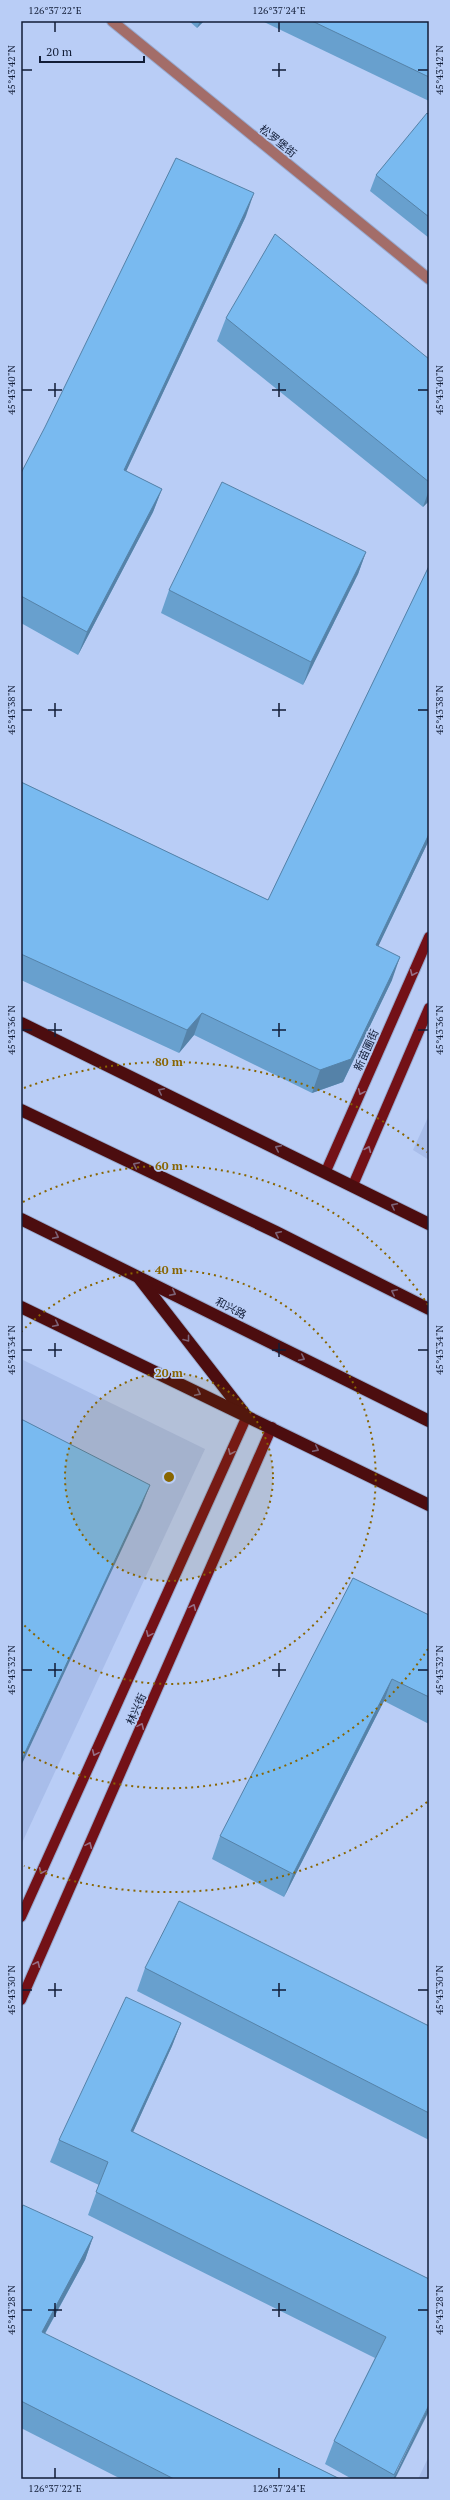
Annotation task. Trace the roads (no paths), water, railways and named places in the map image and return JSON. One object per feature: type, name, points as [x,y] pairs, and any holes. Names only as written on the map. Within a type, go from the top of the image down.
[{"type":"highway","points":[[21,1023],[326,1171],[429,1224]]},
{"type":"highway","points":[[21,1110],[276,1232],[429,1309]]},
{"type":"highway","name":"和兴路","points":[[21,1219],[137,1275],[429,1421]]},
{"type":"highway","points":[[137,1275],[247,1416]]},
{"type":"highway","points":[[21,1307],[272,1427],[429,1505]]},
{"type":"main road","name":"新苗圃街","points":[[326,1171],[429,937]]},
{"type":"main road","points":[[353,1185],[429,1008]]},
{"type":"main road","name":"林兴街","points":[[21,1917],[247,1416]]},
{"type":"main road","name":"林兴街","points":[[21,2000],[272,1427]]},
{"type":"street","name":"松罗堡街","points":[[112,21],[429,280]]}]
